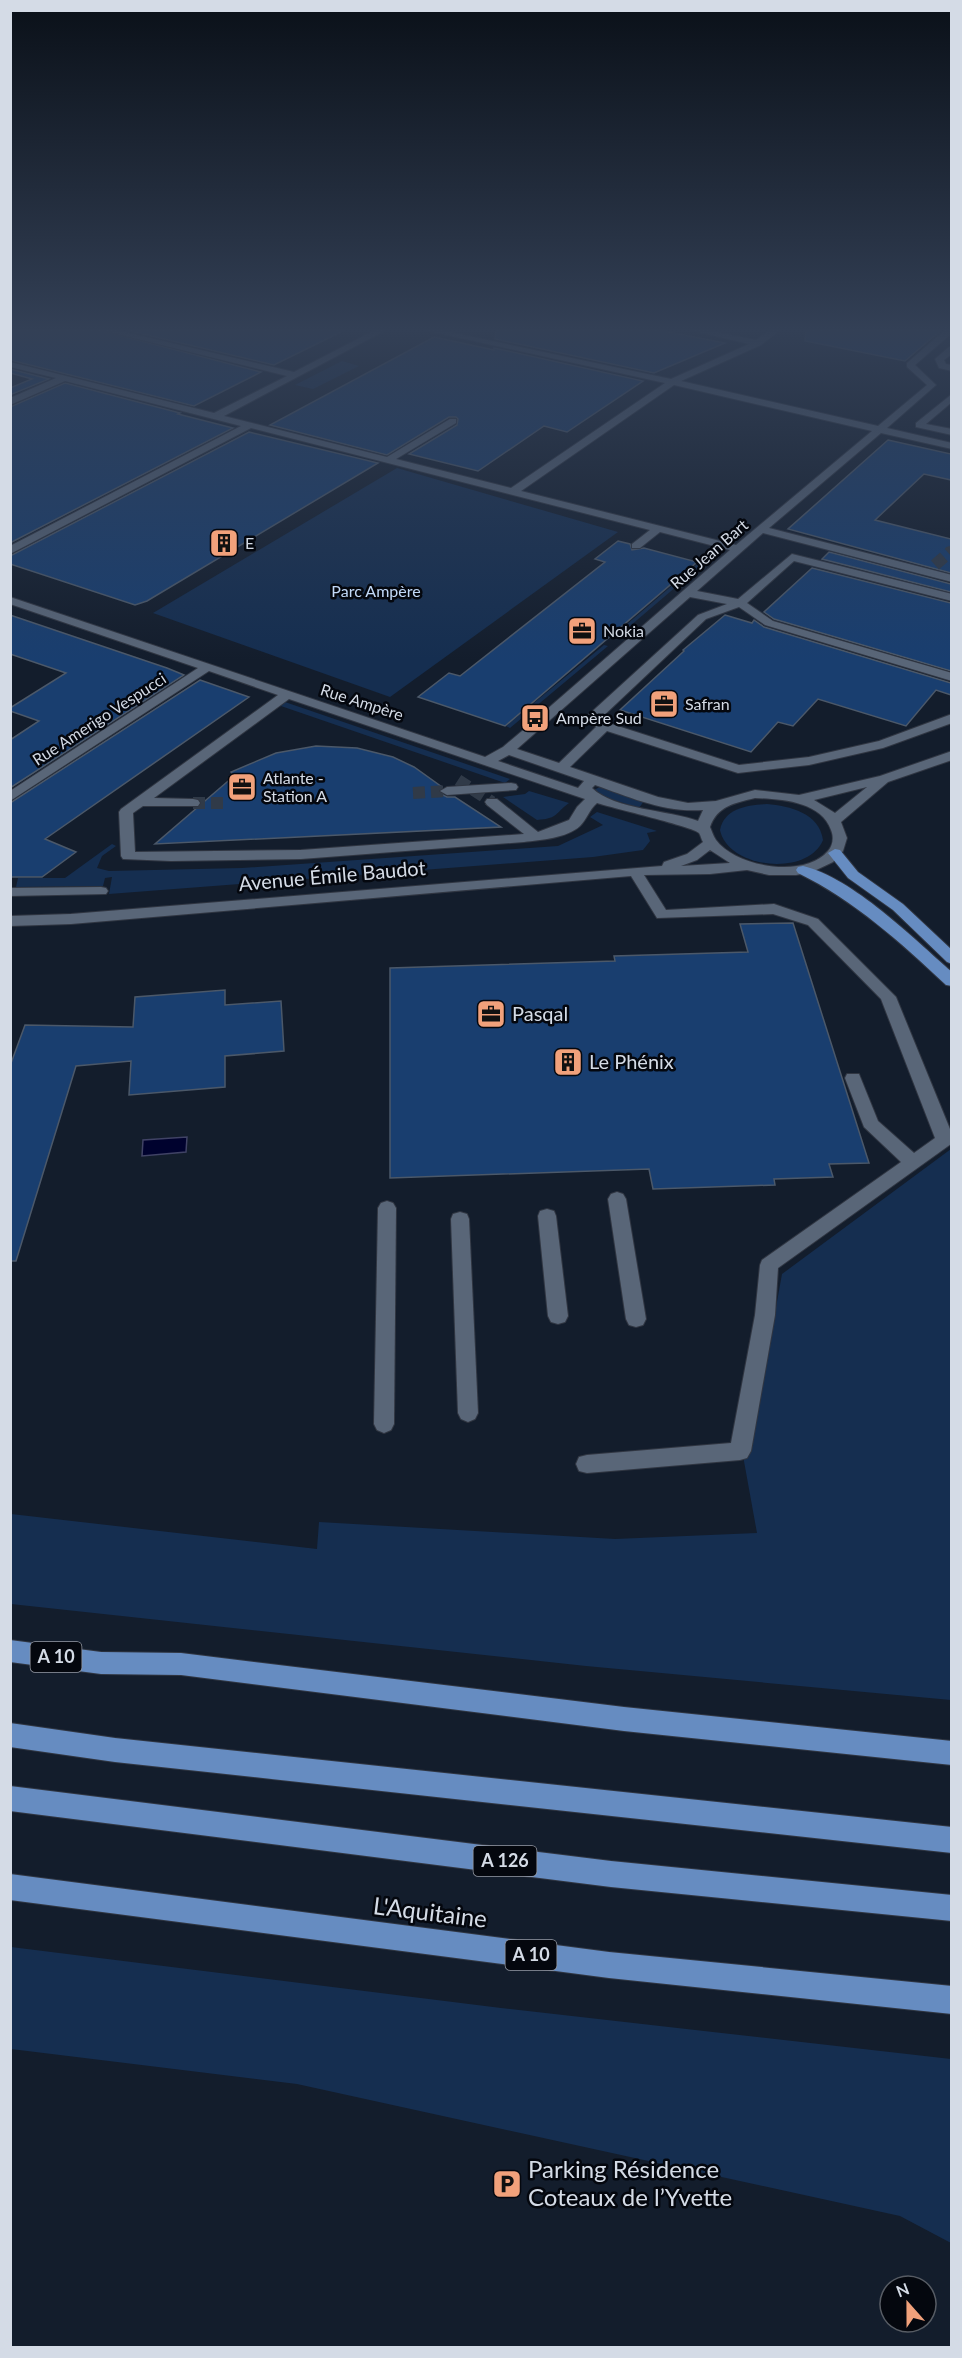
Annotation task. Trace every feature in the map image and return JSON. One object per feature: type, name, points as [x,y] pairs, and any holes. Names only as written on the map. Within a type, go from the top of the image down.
[{"type":"highway","points":[[835,853],[853,874],[897,907],[951,959]]},
{"type":"highway","points":[[803,870],[832,884],[868,909],[951,981]]},
{"type":"highway","name":"A 10","points":[[10,1651],[101,1663],[181,1664],[624,1719],[951,1753]]},
{"type":"highway","points":[[10,1735],[115,1750],[951,1840]]},
{"type":"highway","name":"A 126","points":[[10,1798],[610,1874],[951,1908]]},
{"type":"highway","name":"L'Aquitaine","points":[[10,1887],[609,1965],[951,2000]]},
{"type":"street","points":[[10,551],[221,440]]},
{"type":"street","points":[[315,440],[738,549]]},
{"type":"street","points":[[390,459],[421,440]]},
{"type":"street","points":[[514,491],[588,440]]},
{"type":"street","name":"Rue Jean Bart","points":[[487,761],[508,750],[867,440]]},
{"type":"street","points":[[927,440],[951,446]]},
{"type":"street","points":[[636,546],[659,528]]},
{"type":"street","points":[[763,529],[931,569],[951,579]]},
{"type":"street","points":[[951,598],[792,557],[740,603],[702,617],[590,721],[738,769],[809,761],[883,744],[951,718]]},
{"type":"street","points":[[689,593],[740,603],[769,623],[951,677]]},
{"type":"street","name":"Rue Ampère","points":[[10,600],[595,798],[644,813],[691,823],[706,837]]},
{"type":"street","name":"Rue Amerigo Vespucci","points":[[10,797],[206,668]]},
{"type":"street","points":[[287,694],[126,812],[128,856],[200,857],[343,852],[427,847],[534,836],[570,826],[577,821],[581,811],[595,798],[585,788],[591,780]]},
{"type":"street","points":[[561,768],[605,726]]},
{"type":"street","points":[[508,750],[655,801],[688,807],[717,805],[755,794],[800,799],[820,808],[834,821],[840,837],[835,853],[816,866],[803,870],[774,872],[745,867],[730,861],[706,837],[706,817],[717,805]]},
{"type":"street","points":[[800,799],[884,779],[951,755]]},
{"type":"street","points":[[834,821],[884,779]]},
{"type":"street","points":[[447,791],[511,787]]},
{"type":"street","points":[[140,802],[193,803]]},
{"type":"street","points":[[492,802],[534,836]]},
{"type":"street","name":"Avenue Émile Baudot","points":[[656,870],[692,857],[706,837]]},
{"type":"street","name":"Avenue Émile Baudot","points":[[10,921],[71,919],[656,870],[711,870],[745,867]]},
{"type":"street","points":[[587,1464],[740,1451],[765,1315],[769,1265],[945,1140],[888,997],[813,921],[774,909],[662,915],[634,872]]},
{"type":"street","points":[[71,919],[73,891]]},
{"type":"street","points":[[10,892],[101,891]]},
{"type":"street","points":[[853,1078],[870,1123],[877,1132],[912,1162]]},
{"type":"street","points":[[617,1199],[636,1319]]},
{"type":"street","points":[[384,1424],[387,1208]]},
{"type":"street","points":[[547,1216],[558,1316]]},
{"type":"street","points":[[460,1219],[468,1413]]},
{"type":"green space","name":"Parc Ampère","points":[[397,468],[618,532],[390,697],[153,613]]},
{"type":"green space","points":[[701,561],[705,562],[623,632],[619,631]]},
{"type":"green space","points":[[604,645],[608,646],[510,728],[506,726]]},
{"type":"green space","points":[[282,701],[510,779],[505,783],[278,705]]},
{"type":"green space","points":[[600,787],[644,801],[639,808],[595,794],[594,790]]},
{"type":"green space","points":[[529,791],[569,803],[553,817],[537,820],[503,797],[525,794]]},
{"type":"green space","points":[[767,804],[794,809],[810,817],[816,823],[823,840],[815,852],[802,860],[769,864],[737,853],[726,843],[720,830],[726,817],[738,809]]},
{"type":"green space","points":[[597,812],[657,831],[647,833],[650,841],[643,850],[593,857],[109,894],[112,877],[105,878],[103,886],[16,887],[18,878],[65,878],[112,844],[116,846],[102,856],[97,868],[109,871],[242,868],[558,846],[603,825],[590,817]]},
{"type":"green space","points":[[951,1149],[951,1700],[586,1666],[11,1604],[11,1514],[317,1549],[319,1522],[615,1539],[757,1533],[736,1417],[757,1412],[782,1274]]},
{"type":"green space","points":[[11,1947],[501,2008],[951,2059],[951,2243],[900,2216],[297,2084],[11,2049]]},
{"type":"shaded area","points":[[187,1137],[186,1152],[142,1156],[143,1140]]},
{"type":"building","points":[[10,440],[210,440],[10,543]]},
{"type":"building","points":[[234,440],[282,440],[378,463],[147,601],[135,605],[10,564],[10,556]]},
{"type":"building","points":[[329,440],[411,440],[387,455]]},
{"type":"building","points":[[432,440],[523,440],[478,471],[409,454]]},
{"type":"building","points":[[888,440],[951,454],[951,480],[924,474],[875,520],[951,539],[951,573],[788,529]]},
{"type":"building","points":[[618,541],[630,544],[632,550],[644,548],[697,562],[505,726],[418,697],[449,673],[460,676],[605,562],[595,559]]},
{"type":"building","points":[[829,552],[951,584],[951,592],[822,559]]},
{"type":"building","points":[[812,568],[951,603],[951,671],[774,619],[764,612]]},
{"type":"building","points":[[10,615],[184,675],[10,788],[10,740],[39,721],[10,711],[10,708],[66,673],[10,654]]},
{"type":"building","points":[[725,615],[752,623],[754,620],[764,627],[951,683],[951,695],[936,690],[906,726],[818,699],[793,726],[778,722],[751,752],[620,710],[683,650]]},
{"type":"building","points":[[200,680],[249,697],[45,839],[76,852],[42,877],[10,877],[10,803]]},
{"type":"building","points":[[316,746],[357,748],[393,757],[414,767],[442,787],[438,790],[439,793],[447,797],[455,797],[501,827],[155,844],[234,776],[231,772],[276,753]]},
{"type":"building","points":[[793,923],[869,1163],[829,1164],[833,1177],[774,1179],[775,1185],[653,1189],[649,1169],[390,1178],[390,968],[615,961],[614,956],[748,952],[740,924]]},
{"type":"building","points":[[225,990],[225,1005],[281,1001],[284,1051],[225,1056],[225,1087],[129,1095],[131,1061],[76,1066],[16,1261],[10,1261],[10,1066],[25,1025],[133,1027],[135,997]]},
{"type":"tunnel","points":[[935,565],[951,551]]},
{"type":"tunnel","points":[[458,780],[492,802]]},
{"type":"tunnel","points":[[413,793],[447,791]]},
{"type":"tunnel","points":[[193,803],[228,803]]},
{"type":"place","name":"E","points":[[224,543]]},
{"type":"place","name":"Nokia","points":[[582,631]]},
{"type":"place","name":"Safran","points":[[664,704]]},
{"type":"place","name":"Ampère Sud","points":[[535,718]]},
{"type":"place","name":"Atlante - Station A","points":[[242,787]]},
{"type":"place","name":"Pasqal","points":[[491,1014]]},
{"type":"place","name":"Le Phénix","points":[[568,1062]]},
{"type":"place","name":"Parking Résidence Coteaux de l’Yvette","points":[[507,2184]]}]
